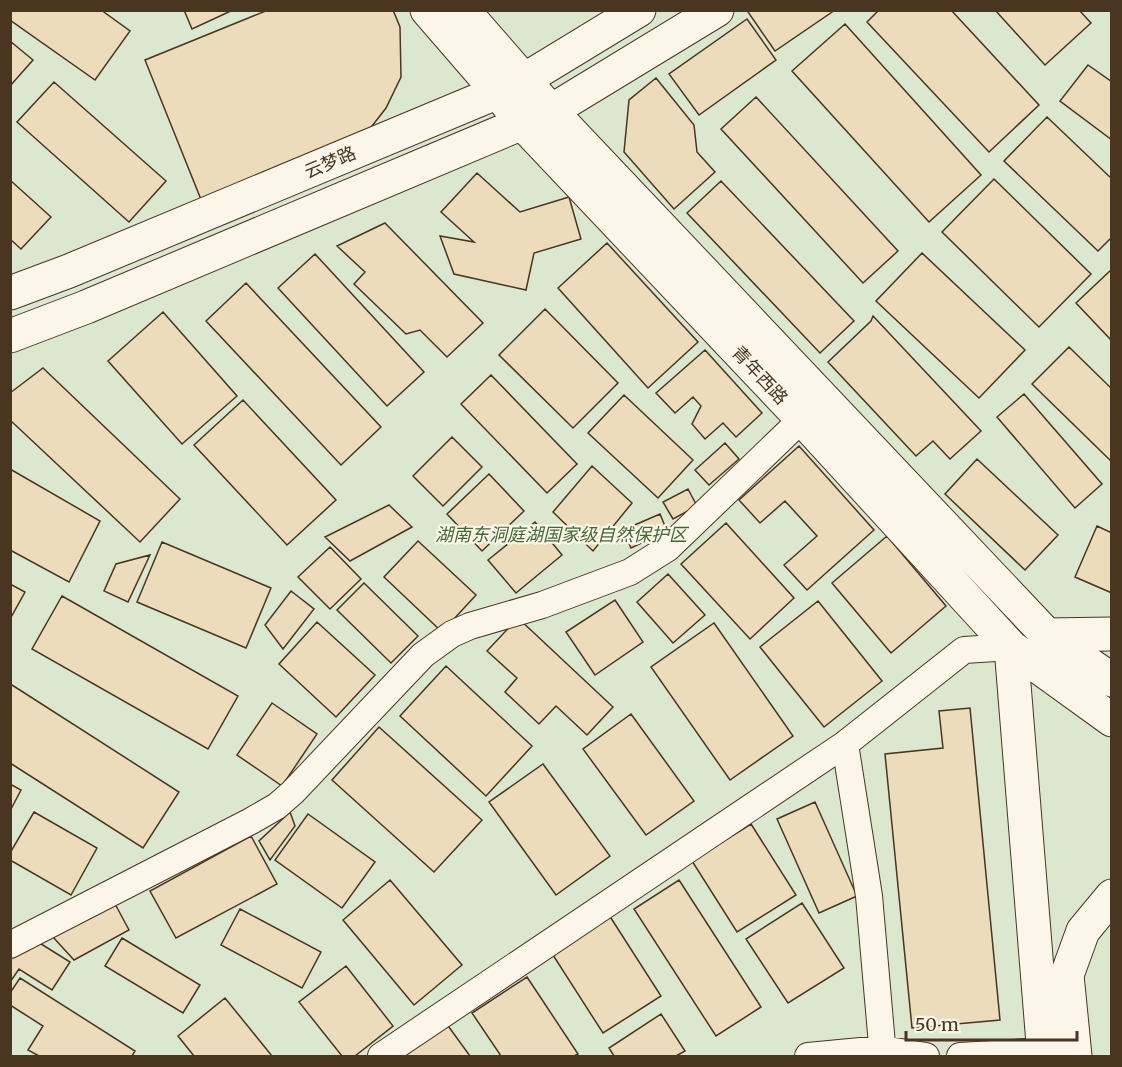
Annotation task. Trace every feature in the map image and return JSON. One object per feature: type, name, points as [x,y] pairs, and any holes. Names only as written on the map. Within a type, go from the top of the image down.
[{"type":"main road","name":"青年西路","points":[[427,10],[511,86],[551,111],[1047,635],[1112,680]]},
{"type":"main road","name":"青年西路","points":[[463,10],[511,86],[521,122],[802,419],[1011,647],[1112,720]]},
{"type":"main road","name":"云梦路","points":[[10,293],[511,86],[639,10]]},
{"type":"main road","points":[[10,336],[86,307],[551,111],[717,10]]},
{"type":"main road","points":[[1047,635],[1112,634]]},
{"type":"main road","points":[[1011,647],[1043,1054]]},
{"type":"main road","points":[[1075,1056],[1067,975],[1083,931],[1112,896]]},
{"type":"street","points":[[10,945],[277,806],[423,655],[452,634],[542,605],[630,572],[668,548],[802,419]]},
{"type":"street","points":[[381,1056],[845,744],[964,650],[1011,647]]},
{"type":"street","points":[[845,744],[869,896],[883,1052]]},
{"type":"street","points":[[808,1056],[883,1052],[926,1056]]},
{"type":"street","points":[[960,1056],[1043,1054]]},
{"type":"green space","name":"湖南东洞庭湖国家级自然保护区","points":[[10,11],[1111,11],[1111,1056],[11,1056]]},
{"type":"building","points":[[10,10],[101,10],[130,31],[95,80],[10,20]]},
{"type":"building","points":[[184,10],[233,10],[192,29]]},
{"type":"building","points":[[268,10],[393,10],[400,27],[401,77],[386,108],[362,139],[202,202],[145,60]]},
{"type":"building","points":[[751,10],[835,10],[775,51],[748,12]]},
{"type":"building","points":[[879,10],[951,10],[1039,105],[989,152],[867,22]]},
{"type":"building","points":[[995,10],[1079,10],[1091,23],[1045,65]]},
{"type":"building","points":[[747,19],[776,60],[699,115],[669,74]]},
{"type":"building","points":[[845,24],[981,175],[929,222],[792,71]]},
{"type":"building","points":[[10,41],[33,60],[10,86]]},
{"type":"building","points":[[1088,65],[1112,82],[1112,140],[1060,101]]},
{"type":"building","points":[[656,78],[694,125],[697,152],[715,172],[674,209],[624,152],[629,100]]},
{"type":"building","points":[[54,82],[166,181],[129,222],[17,122]]},
{"type":"building","points":[[756,97],[898,251],[863,283],[721,129]]},
{"type":"building","points":[[1047,117],[1112,179],[1112,237],[1098,251],[1004,161]]},
{"type":"building","points":[[477,173],[520,212],[569,197],[581,239],[534,253],[526,290],[454,274],[440,236],[474,242],[441,212]]},
{"type":"building","points":[[994,179],[1091,274],[1039,327],[942,232]]},
{"type":"building","points":[[10,180],[51,217],[21,249],[10,239]]},
{"type":"building","points":[[721,181],[854,321],[820,353],[687,213]]},
{"type":"building","points":[[385,223],[483,323],[447,357],[420,330],[406,334],[354,284],[365,272],[337,246]]},
{"type":"building","points":[[607,243],[698,342],[648,388],[558,288]]},
{"type":"building","points":[[922,253],[1025,350],[979,398],[876,301]]},
{"type":"building","points":[[315,254],[424,372],[387,406],[278,288]]},
{"type":"building","points":[[1112,269],[1112,341],[1076,303]]},
{"type":"building","points":[[246,283],[381,427],[341,465],[206,321]]},
{"type":"building","points":[[545,309],[618,383],[573,428],[499,355]]},
{"type":"building","points":[[163,312],[237,396],[182,444],[108,361]]},
{"type":"building","points":[[873,316],[981,431],[950,459],[933,441],[916,456],[828,362],[871,321]]},
{"type":"building","points":[[1069,347],[1112,389],[1112,462],[1032,384]]},
{"type":"building","points":[[705,350],[762,413],[736,437],[723,423],[705,439],[692,424],[701,406],[693,397],[675,413],[656,393]]},
{"type":"building","points":[[43,368],[180,499],[140,542],[10,420],[10,393]]},
{"type":"building","points":[[491,375],[577,464],[547,493],[461,404]]},
{"type":"building","points":[[1024,394],[1102,484],[1075,508],[997,417]]},
{"type":"building","points":[[624,395],[693,460],[658,498],[588,433]]},
{"type":"building","points":[[243,400],[336,500],[287,545],[194,445]]},
{"type":"building","points":[[452,437],[482,467],[443,506],[413,476]]},
{"type":"building","points":[[725,443],[739,459],[709,485],[695,470]]},
{"type":"building","points":[[799,446],[874,530],[807,590],[784,565],[817,536],[785,501],[760,523],[739,500]]},
{"type":"building","points":[[977,459],[1058,535],[1025,570],[945,494]]},
{"type":"building","points":[[592,466],[632,503],[593,551],[553,512]]},
{"type":"building","points":[[10,469],[100,521],[69,582],[10,550]]},
{"type":"building","points":[[489,474],[524,511],[482,551],[447,514]]},
{"type":"building","points":[[688,489],[697,506],[673,519],[663,502]]},
{"type":"building","points":[[389,505],[412,527],[350,561],[325,537]]},
{"type":"building","points":[[660,514],[667,531],[631,548],[623,530]]},
{"type":"building","points":[[535,522],[562,555],[516,593],[488,560]]},
{"type":"building","points":[[726,523],[794,598],[750,639],[681,564]]},
{"type":"building","points":[[1097,526],[1112,533],[1112,593],[1075,577]]},
{"type":"building","points":[[887,536],[946,606],[891,653],[832,583]]},
{"type":"building","points":[[418,541],[476,595],[442,632],[384,577]]},
{"type":"building","points":[[162,542],[271,588],[246,648],[137,602]]},
{"type":"building","points":[[330,547],[361,579],[330,609],[298,577]]},
{"type":"building","points":[[150,555],[128,602],[104,591],[116,564]]},
{"type":"building","points":[[668,574],[705,615],[673,643],[637,602]]},
{"type":"building","points":[[364,583],[418,636],[391,663],[337,610]]},
{"type":"building","points":[[10,584],[25,592],[10,619]]},
{"type":"building","points":[[291,591],[314,609],[283,649],[265,625]]},
{"type":"building","points":[[62,596],[238,696],[208,749],[32,649]]},
{"type":"building","points":[[615,600],[643,642],[595,675],[566,632]]},
{"type":"building","points":[[818,601],[882,681],[824,727],[760,647]]},
{"type":"building","points":[[518,618],[613,707],[587,735],[556,706],[539,724],[505,692],[517,678],[487,651]]},
{"type":"building","points":[[317,622],[375,675],[336,717],[279,664]]},
{"type":"building","points":[[714,623],[793,736],[730,780],[651,667]]},
{"type":"building","points":[[446,666],[532,746],[486,796],[400,716]]},
{"type":"building","points":[[12,685],[179,792],[143,848],[10,763],[10,687]]},
{"type":"building","points":[[272,703],[317,734],[282,786],[237,755]]},
{"type":"building","points":[[970,708],[1000,1020],[912,1028],[885,754],[943,748],[939,711]]},
{"type":"building","points":[[631,714],[694,801],[646,835],[583,749]]},
{"type":"building","points":[[379,727],[482,820],[434,872],[332,780]]},
{"type":"building","points":[[543,764],[610,856],[556,895],[489,802]]},
{"type":"building","points":[[10,784],[21,790],[10,811]]},
{"type":"building","points":[[815,802],[857,896],[819,913],[777,819]]},
{"type":"building","points":[[34,812],[97,848],[71,895],[10,860],[10,853]]},
{"type":"building","points":[[290,812],[295,826],[270,860],[259,841]]},
{"type":"building","points":[[308,814],[375,862],[342,908],[275,860]]},
{"type":"building","points":[[751,824],[796,895],[737,932],[692,861]]},
{"type":"building","points":[[251,836],[277,884],[176,938],[150,891]]},
{"type":"building","points":[[390,880],[462,965],[414,1005],[343,920]]},
{"type":"building","points":[[679,880],[761,1007],[716,1036],[634,909]]},
{"type":"building","points":[[114,902],[129,930],[74,960],[52,936]]},
{"type":"building","points":[[802,903],[844,968],[788,1003],[746,939]]},
{"type":"building","points":[[240,909],[321,952],[302,988],[221,945]]},
{"type":"building","points":[[609,915],[661,996],[603,1033],[551,952]]},
{"type":"building","points":[[122,938],[200,985],[183,1013],[105,966]]},
{"type":"building","points":[[38,942],[70,962],[52,990],[19,969],[10,982],[10,957]]},
{"type":"building","points":[[346,966],[393,1026],[355,1056],[342,1056],[299,1002]]},
{"type":"building","points":[[527,977],[578,1054],[574,1056],[501,1056],[472,1013]]},
{"type":"building","points":[[20,978],[135,1051],[132,1056],[39,1056],[28,1050],[43,1026],[10,1005],[10,993]]},
{"type":"building","points":[[225,998],[272,1056],[194,1056],[178,1036]]},
{"type":"building","points":[[661,1014],[685,1051],[676,1056],[614,1056],[609,1048]]},
{"type":"building","points":[[446,1023],[470,1056],[398,1056]]}]
